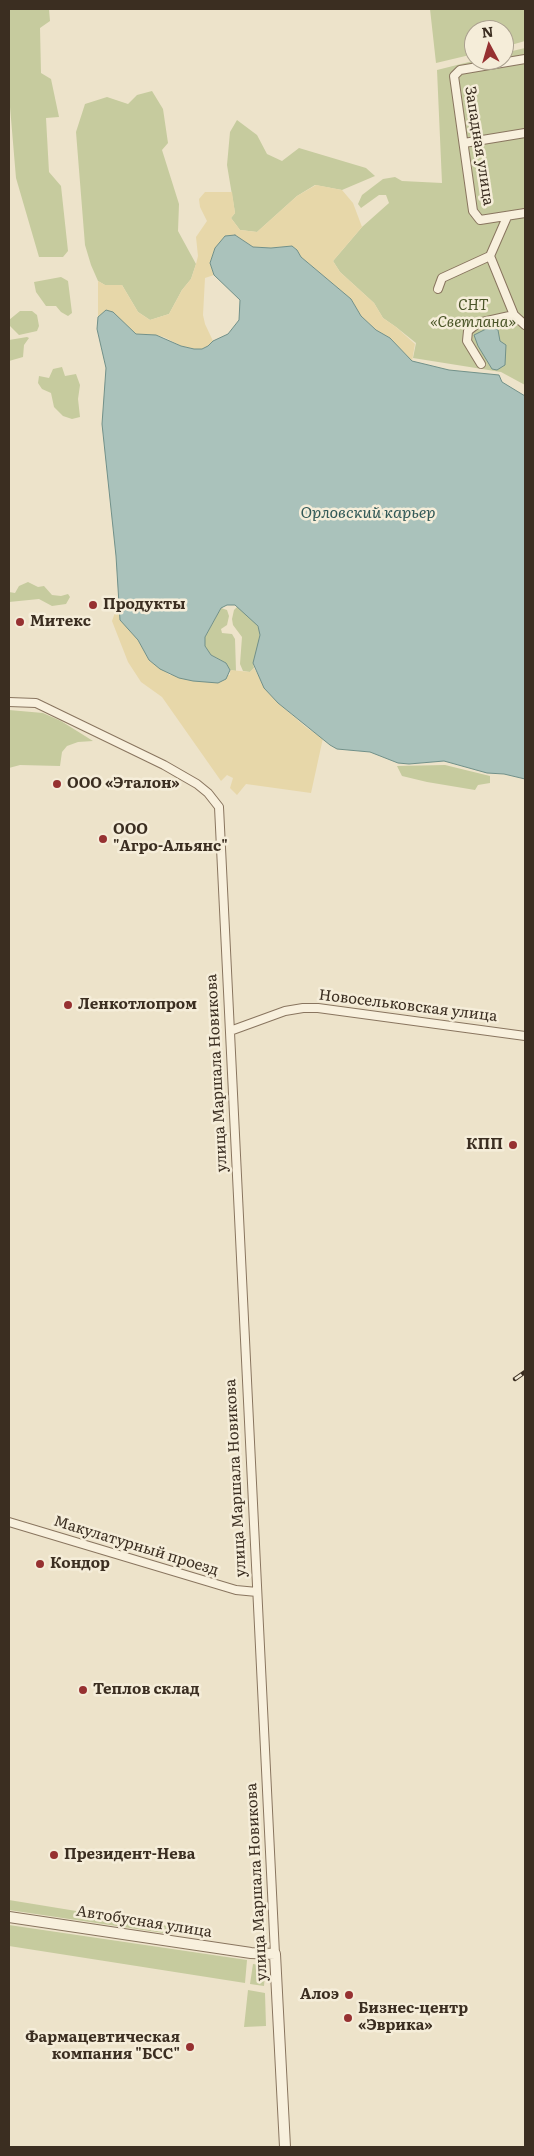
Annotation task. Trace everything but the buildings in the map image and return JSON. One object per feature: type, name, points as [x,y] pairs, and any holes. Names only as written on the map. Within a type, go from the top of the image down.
[{"type":"street","name":"Западная улица","points":[[490,256],[500,237],[507,217],[480,220],[473,211],[454,76],[460,70],[525,59]]},
{"type":"street","points":[[464,143],[525,133]]},
{"type":"street","points":[[507,217],[525,213]]},
{"type":"street","points":[[438,289],[442,278],[490,256],[514,315],[525,325]]},
{"type":"street","points":[[481,364],[467,341],[468,330],[478,323],[514,315]]},
{"type":"street","name":"улица Маршала Новикова","points":[[9,702],[36,703],[139,752],[197,784],[219,807],[285,2147]]},
{"type":"street","name":"Новосельковская улица","points":[[230,1031],[285,1011],[318,1008],[525,1036]]},
{"type":"street","name":"Макулатурный проезд","points":[[9,1522],[236,1590],[257,1592]]},
{"type":"street","name":"Автобусная улица","points":[[9,1917],[243,1952],[275,1954]]},
{"type":"green space","points":[[9,9],[49,9],[50,21],[40,28],[41,73],[51,79],[59,117],[46,118],[49,172],[61,186],[68,251],[63,257],[39,257],[16,178],[9,95]]},
{"type":"green space","points":[[430,9],[525,9],[525,41],[514,44],[514,20],[464,20],[464,56],[436,63]]},
{"type":"green space","name":"СНТ «Светлана»","points":[[525,48],[525,385],[501,372],[413,358],[416,343],[383,318],[374,303],[340,272],[333,261],[362,227],[389,203],[386,195],[379,195],[361,208],[358,204],[362,195],[383,179],[395,177],[402,181],[442,183],[437,70],[464,63],[464,70],[514,70],[514,51]]},
{"type":"green space","points":[[152,91],[163,109],[168,143],[162,150],[179,204],[178,231],[196,264],[191,279],[182,290],[169,314],[150,320],[138,312],[122,285],[105,285],[98,281],[91,265],[85,245],[76,132],[85,104],[107,97],[128,104],[137,95]]},
{"type":"green space","points":[[237,120],[257,135],[267,154],[282,161],[299,148],[366,168],[375,176],[342,190],[315,185],[297,196],[257,232],[240,230],[231,218],[235,213],[227,165],[230,132]]},
{"type":"green space","points":[[61,277],[68,281],[72,313],[68,316],[56,306],[46,306],[36,292],[34,282]]},
{"type":"green space","points":[[20,311],[32,311],[37,315],[39,326],[37,331],[19,335],[10,326],[9,320]]},
{"type":"green space","points":[[29,338],[24,345],[23,357],[9,361],[9,340]]},
{"type":"green space","points":[[62,367],[65,376],[76,374],[80,385],[78,399],[80,417],[72,419],[63,416],[54,407],[51,393],[42,389],[38,383],[39,376],[49,378],[53,369]]},
{"type":"green space","points":[[28,582],[38,587],[44,586],[52,595],[61,596],[68,594],[70,597],[66,604],[52,606],[39,599],[9,602],[9,592],[15,593],[19,586]]},
{"type":"green space","points":[[238,606],[256,623],[260,631],[259,645],[253,663],[254,668],[250,672],[243,671],[240,664],[242,637],[233,625],[232,619],[234,610]]},
{"type":"green space","points":[[221,608],[227,610],[229,616],[227,625],[221,629],[222,633],[232,634],[235,639],[236,671],[230,670],[226,663],[211,655],[205,646],[205,637]]},
{"type":"green space","points":[[9,710],[43,713],[61,721],[93,741],[78,742],[67,746],[62,752],[60,766],[20,765],[9,768]]},
{"type":"green space","points":[[445,765],[490,776],[490,783],[478,785],[475,790],[427,782],[402,776],[397,766]]},
{"type":"green space","points":[[9,1900],[174,1927],[173,1932],[170,1934],[9,1910]]},
{"type":"green space","points":[[9,1925],[247,1960],[245,1983],[9,1946]]},
{"type":"green space","points":[[253,1964],[260,1965],[263,1969],[265,1975],[264,1986],[250,1984]]},
{"type":"green space","points":[[248,1990],[265,1993],[266,2026],[244,2027]]},
{"type":"sand","points":[[316,185],[342,190],[353,203],[362,227],[333,261],[340,272],[374,303],[383,318],[415,344],[412,361],[390,338],[376,330],[361,316],[351,299],[301,257],[292,246],[253,247],[235,235],[215,248],[210,263],[214,275],[205,278],[203,315],[213,341],[208,346],[202,349],[194,349],[181,346],[164,337],[136,334],[106,310],[98,317],[98,281],[105,285],[122,285],[138,312],[150,320],[169,314],[182,290],[191,279],[196,264],[198,256],[196,237],[207,221],[200,207],[199,199],[205,192],[232,192],[235,213],[231,218],[240,230],[257,232],[297,196]]},
{"type":"sand","points":[[118,604],[121,620],[138,640],[149,660],[170,675],[230,675],[230,670],[250,672],[254,668],[267,691],[278,703],[307,728],[323,738],[311,793],[246,784],[237,795],[230,788],[233,778],[227,775],[221,781],[162,697],[141,682],[128,662],[112,621]]},
{"type":"water","name":"Орловский карьер","points":[[235,235],[253,247],[292,246],[301,257],[351,299],[361,316],[376,330],[390,338],[412,361],[449,370],[499,375],[502,382],[525,396],[525,779],[504,774],[487,773],[444,761],[398,763],[370,752],[337,749],[330,745],[278,703],[264,688],[253,663],[260,635],[258,626],[235,605],[227,605],[221,608],[205,637],[205,646],[211,655],[226,663],[230,670],[226,679],[218,683],[179,678],[160,669],[149,660],[138,640],[120,620],[116,556],[102,424],[106,368],[97,329],[98,317],[106,310],[113,312],[136,334],[156,335],[181,346],[194,349],[202,349],[208,346],[213,341],[228,334],[239,320],[240,300],[214,275],[210,263],[215,248],[225,236]]},
{"type":"water","points":[[492,326],[498,330],[500,341],[506,345],[505,365],[497,370],[492,369],[478,346],[474,335]]},
{"type":"railway","points":[[515,1379],[525,1372]]},
{"type":"place","name":"Продукты","points":[[93,605]]},
{"type":"place","name":"Митекс","points":[[20,622]]},
{"type":"place","name":"ООО «Эталон»","points":[[57,784]]},
{"type":"place","name":"ООО \"Агро-Альянс\"","points":[[103,839]]},
{"type":"place","name":"Ленкотлопром","points":[[68,1005]]},
{"type":"place","name":"КПП","points":[[513,1145]]},
{"type":"place","name":"Кондор","points":[[40,1564]]},
{"type":"place","name":"Теплов склад","points":[[83,1690]]},
{"type":"place","name":"Президент-Нева","points":[[54,1855]]},
{"type":"place","name":"Алоэ","points":[[349,1995]]},
{"type":"place","name":"Бизнес-центр «Эврика»","points":[[348,2018]]},
{"type":"place","name":"Фармацевтическая компания \"БСС\"","points":[[190,2047]]}]
